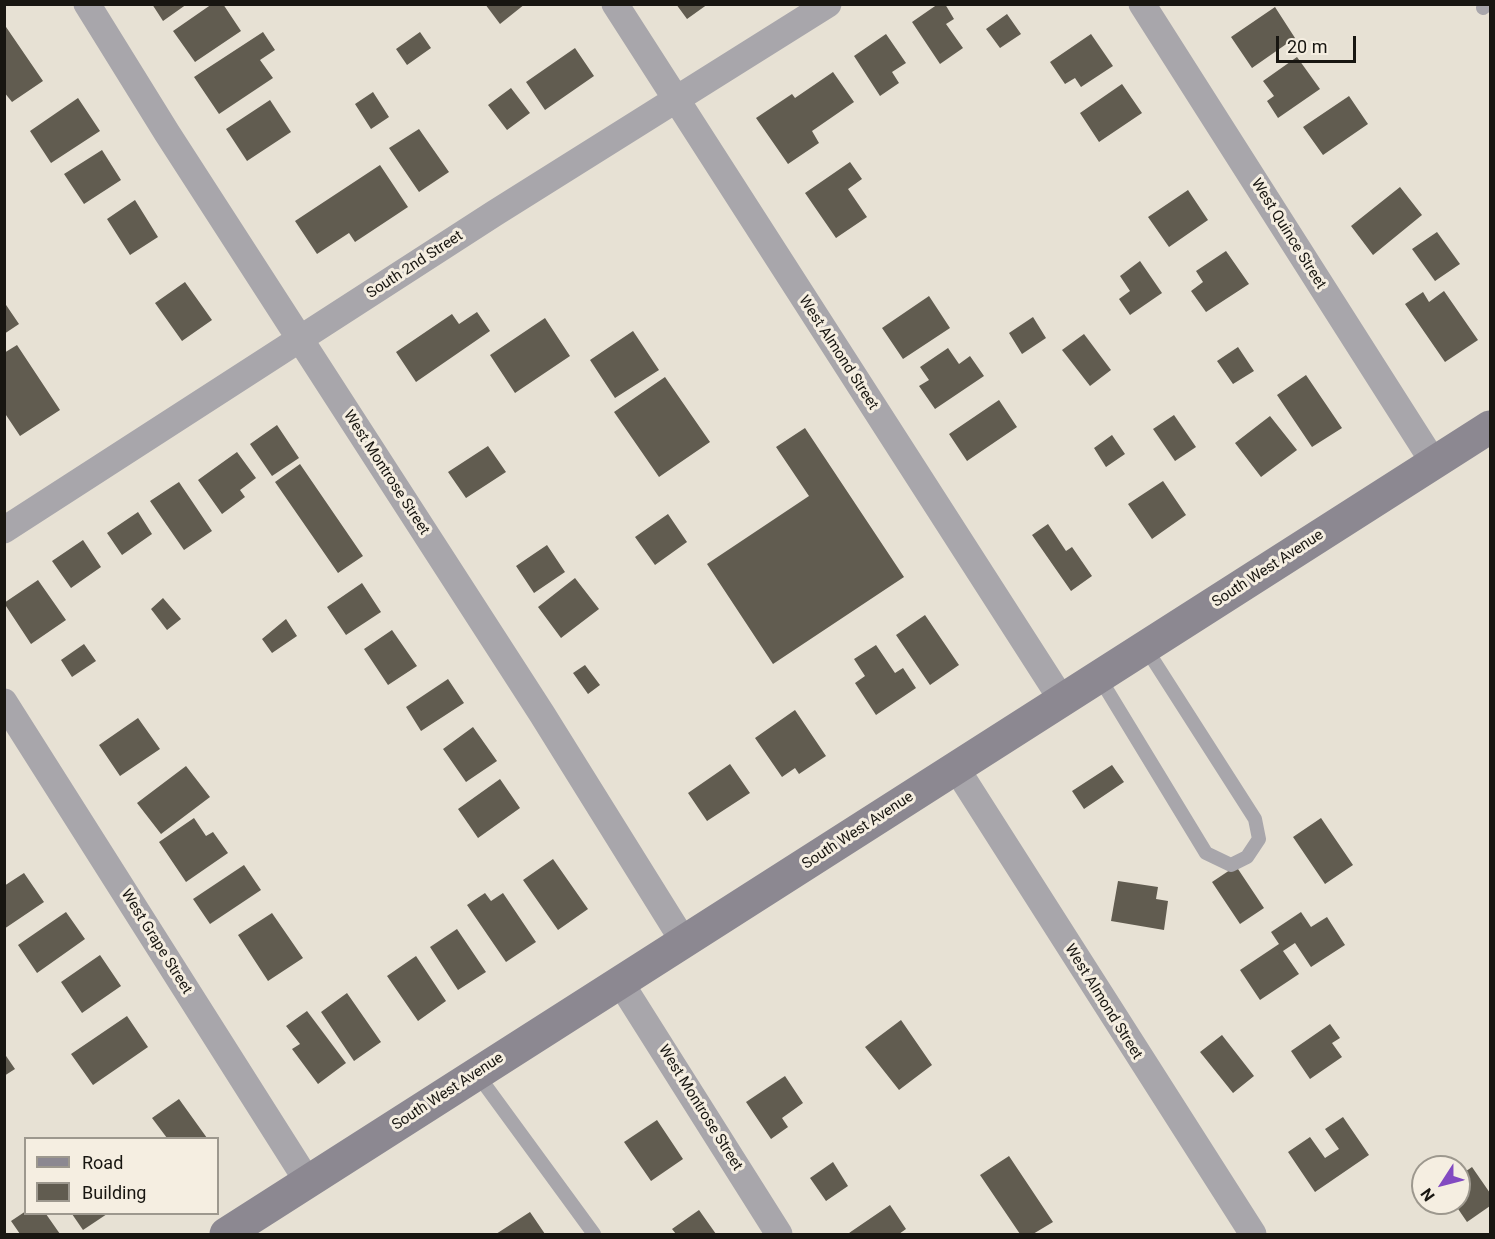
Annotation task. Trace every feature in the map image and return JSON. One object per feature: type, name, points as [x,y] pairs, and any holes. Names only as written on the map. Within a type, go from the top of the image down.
[{"type":"street","name":"West Montrose Street","points":[[87,4],[300,340],[542,714],[684,942]]},
{"type":"street","name":"West Almond Street","points":[[615,4],[1062,700]]},
{"type":"street","name":"South 2nd Street","points":[[4,530],[495,213],[828,4]]},
{"type":"street","name":"West Quince Street","points":[[1142,4],[1434,463]]},
{"type":"street","name":"South West Avenue","points":[[226,1234],[1491,427]]},
{"type":"street","name":"West Grape Street","points":[[4,702],[308,1182]]},
{"type":"street","name":"West Almond Street","points":[[956,768],[1253,1234]]},
{"type":"street","name":"West Montrose Street","points":[[620,982],[779,1234]]},
{"type":"lane","points":[[1099,677],[1206,853],[1231,865],[1247,857],[1259,839],[1255,819],[1145,647]]},
{"type":"lane","points":[[477,1074],[594,1234]]},
{"type":"building","points":[[152,4],[187,4],[163,21]]},
{"type":"building","points":[[212,4],[223,4],[241,31],[195,62],[173,31]]},
{"type":"building","points":[[485,4],[525,4],[500,24]]},
{"type":"building","points":[[676,4],[708,4],[687,19]]},
{"type":"building","points":[[938,4],[945,4],[954,19],[946,24],[963,48],[940,64],[912,22]]},
{"type":"building","points":[[1275,7],[1295,38],[1252,68],[1231,37]]},
{"type":"building","points":[[1007,14],[1021,34],[1000,48],[986,29]]},
{"type":"building","points":[[4,24],[43,81],[12,102],[4,92]]},
{"type":"building","points":[[263,32],[275,50],[260,60],[273,78],[219,114],[194,77]]},
{"type":"building","points":[[420,32],[431,48],[407,65],[396,49]]},
{"type":"building","points":[[886,34],[906,63],[892,72],[899,83],[880,96],[854,56]]},
{"type":"building","points":[[1091,34],[1113,66],[1081,87],[1075,78],[1065,84],[1050,62]]},
{"type":"building","points":[[575,48],[594,76],[545,110],[526,82]]},
{"type":"building","points":[[1297,57],[1320,89],[1278,118],[1267,101],[1274,96],[1263,81]]},
{"type":"building","points":[[833,72],[854,102],[812,131],[819,143],[788,164],[756,118],[792,94],[795,98]]},
{"type":"building","points":[[1122,84],[1142,113],[1099,142],[1080,113]]},
{"type":"building","points":[[511,88],[530,113],[507,130],[488,105]]},
{"type":"building","points":[[373,92],[389,117],[371,129],[355,104]]},
{"type":"building","points":[[1349,96],[1368,124],[1323,155],[1303,127]]},
{"type":"building","points":[[78,98],[100,131],[51,163],[30,131]]},
{"type":"building","points":[[270,100],[291,132],[247,161],[226,129]]},
{"type":"building","points":[[419,129],[449,172],[419,192],[389,148]]},
{"type":"building","points":[[102,150],[121,180],[84,204],[64,174]]},
{"type":"building","points":[[850,162],[862,179],[848,189],[867,217],[836,238],[805,193]]},
{"type":"building","points":[[380,165],[408,207],[355,242],[349,233],[317,254],[295,221]]},
{"type":"building","points":[[1400,187],[1422,215],[1373,255],[1351,226]]},
{"type":"building","points":[[1188,190],[1208,220],[1169,247],[1148,217]]},
{"type":"building","points":[[135,200],[158,237],[130,255],[107,219]]},
{"type":"building","points":[[1437,232],[1460,264],[1435,281],[1412,249]]},
{"type":"building","points":[[1226,251],[1249,284],[1206,312],[1191,291],[1203,282],[1196,271]]},
{"type":"building","points":[[1140,261],[1162,293],[1130,315],[1119,299],[1130,291],[1120,276]]},
{"type":"building","points":[[185,282],[212,320],[182,341],[155,303]]},
{"type":"building","points":[[1444,291],[1478,340],[1445,362],[1405,304],[1423,292],[1429,302]]},
{"type":"building","points":[[929,296],[950,328],[903,359],[882,328]]},
{"type":"building","points":[[4,302],[19,324],[4,334]]},
{"type":"building","points":[[477,312],[490,331],[416,382],[396,352],[452,314],[459,324]]},
{"type":"building","points":[[1033,317],[1046,338],[1022,354],[1009,333]]},
{"type":"building","points":[[545,318],[570,356],[515,393],[490,355]]},
{"type":"building","points":[[633,331],[659,370],[615,398],[590,360]]},
{"type":"building","points":[[1084,334],[1111,370],[1090,386],[1062,350]]},
{"type":"building","points":[[17,345],[60,410],[20,436],[4,412],[4,353]]},
{"type":"building","points":[[1238,347],[1254,371],[1233,384],[1217,361]]},
{"type":"building","points":[[948,348],[959,364],[970,356],[984,376],[935,409],[919,386],[929,380],[920,367]]},
{"type":"building","points":[[1306,375],[1342,428],[1312,447],[1277,395]]},
{"type":"building","points":[[665,377],[710,442],[659,477],[614,412]]},
{"type":"building","points":[[999,400],[1017,427],[967,461],[949,434]]},
{"type":"building","points":[[1174,415],[1196,447],[1175,461],[1153,429]]},
{"type":"building","points":[[1270,416],[1297,450],[1261,477],[1235,443]]},
{"type":"building","points":[[277,425],[299,458],[272,476],[250,444]]},
{"type":"building","points":[[805,428],[904,577],[773,664],[707,564],[809,496],[776,447]]},
{"type":"building","points":[[1112,435],[1125,454],[1106,467],[1094,448]]},
{"type":"building","points":[[488,446],[506,472],[466,498],[448,472]]},
{"type":"building","points":[[237,452],[256,478],[240,490],[245,497],[222,514],[198,480]]},
{"type":"building","points":[[300,464],[363,556],[338,573],[275,482]]},
{"type":"building","points":[[1163,481],[1186,515],[1152,539],[1128,504]]},
{"type":"building","points":[[179,482],[212,531],[184,550],[150,501]]},
{"type":"building","points":[[138,512],[152,534],[122,555],[107,533]]},
{"type":"building","points":[[668,514],[687,542],[655,565],[635,537]]},
{"type":"building","points":[[1048,524],[1066,551],[1072,547],[1092,576],[1071,591],[1032,535]]},
{"type":"building","points":[[83,540],[101,567],[71,588],[52,561]]},
{"type":"building","points":[[547,545],[565,572],[534,593],[516,566]]},
{"type":"building","points":[[575,578],[599,609],[561,638],[538,607]]},
{"type":"building","points":[[38,580],[66,620],[31,644],[4,603]]},
{"type":"building","points":[[362,583],[381,612],[346,635],[327,607]]},
{"type":"building","points":[[163,598],[181,619],[167,630],[151,609]]},
{"type":"building","points":[[925,615],[959,665],[930,685],[896,635]]},
{"type":"building","points":[[286,619],[297,636],[272,653],[262,639]]},
{"type":"building","points":[[392,630],[417,666],[388,685],[364,649]]},
{"type":"building","points":[[84,644],[96,661],[72,677],[61,660]]},
{"type":"building","points":[[876,645],[895,673],[903,668],[916,688],[876,715],[855,683],[865,676],[854,659]]},
{"type":"building","points":[[585,665],[600,685],[588,694],[573,673]]},
{"type":"building","points":[[448,679],[464,703],[421,731],[406,707]]},
{"type":"building","points":[[795,710],[826,756],[799,774],[795,768],[782,777],[755,738]]},
{"type":"building","points":[[138,718],[160,749],[120,776],[99,745]]},
{"type":"building","points":[[473,727],[497,761],[466,782],[443,749]]},
{"type":"building","points":[[730,764],[750,793],[707,821],[688,793]]},
{"type":"building","points":[[1112,765],[1124,782],[1084,809],[1072,791]]},
{"type":"building","points":[[186,766],[210,797],[161,834],[137,803]]},
{"type":"building","points":[[500,779],[520,808],[478,838],[458,809]]},
{"type":"building","points":[[194,818],[206,836],[213,832],[228,853],[186,882],[159,842]]},
{"type":"building","points":[[1321,818],[1353,865],[1325,884],[1293,837]]},
{"type":"building","points":[[553,859],[588,909],[558,930],[523,880]]},
{"type":"building","points":[[244,865],[261,890],[210,924],[193,899]]},
{"type":"building","points":[[1236,866],[1264,908],[1240,924],[1212,882]]},
{"type":"building","points":[[24,873],[44,902],[4,929],[4,886]]},
{"type":"building","points":[[1118,881],[1158,887],[1156,899],[1168,901],[1164,930],[1111,921]]},
{"type":"building","points":[[485,893],[491,901],[503,893],[536,942],[506,962],[467,905]]},
{"type":"building","points":[[66,912],[85,939],[37,973],[18,945]]},
{"type":"building","points":[[1301,912],[1311,927],[1327,917],[1345,945],[1311,967],[1295,943],[1283,951],[1299,974],[1260,1000],[1240,970],[1279,944],[1271,932]]},
{"type":"building","points":[[272,913],[303,958],[268,981],[238,935]]},
{"type":"building","points":[[457,929],[486,972],[458,990],[430,947]]},
{"type":"building","points":[[100,955],[121,986],[82,1013],[61,982]]},
{"type":"building","points":[[416,956],[446,1001],[418,1021],[387,976]]},
{"type":"building","points":[[347,993],[381,1042],[354,1061],[321,1012]]},
{"type":"building","points":[[307,1011],[346,1063],[318,1084],[292,1049],[300,1044],[286,1026]]},
{"type":"building","points":[[127,1016],[148,1047],[93,1085],[71,1054]]},
{"type":"building","points":[[901,1020],[932,1065],[899,1090],[865,1047]]},
{"type":"building","points":[[1330,1024],[1340,1038],[1332,1043],[1342,1057],[1310,1079],[1291,1051]]},
{"type":"building","points":[[1222,1035],[1254,1076],[1233,1093],[1200,1052]]},
{"type":"building","points":[[4,1053],[15,1069],[4,1076]]},
{"type":"building","points":[[785,1076],[803,1103],[782,1118],[788,1127],[771,1139],[746,1102]]},
{"type":"building","points":[[179,1099],[206,1137],[166,1137],[152,1118]]},
{"type":"building","points":[[1343,1117],[1369,1155],[1315,1192],[1288,1152],[1310,1137],[1325,1158],[1339,1149],[1325,1129]]},
{"type":"building","points":[[657,1120],[683,1159],[651,1181],[624,1142]]},
{"type":"building","points":[[1009,1156],[1053,1222],[1033,1234],[1020,1234],[980,1175]]},
{"type":"building","points":[[833,1162],[848,1186],[826,1201],[810,1178]]},
{"type":"building","points":[[1471,1168],[1490,1193],[1490,1206],[1467,1222],[1462,1215],[1471,1215]]},
{"type":"building","points":[[890,1205],[906,1229],[899,1234],[849,1233]]},
{"type":"building","points":[[699,1210],[716,1234],[676,1234],[672,1229]]},
{"type":"building","points":[[24,1212],[24,1215],[47,1215],[60,1234],[20,1234],[11,1221]]},
{"type":"building","points":[[530,1212],[545,1234],[496,1234]]},
{"type":"building","points":[[73,1215],[106,1215],[83,1230]]}]
